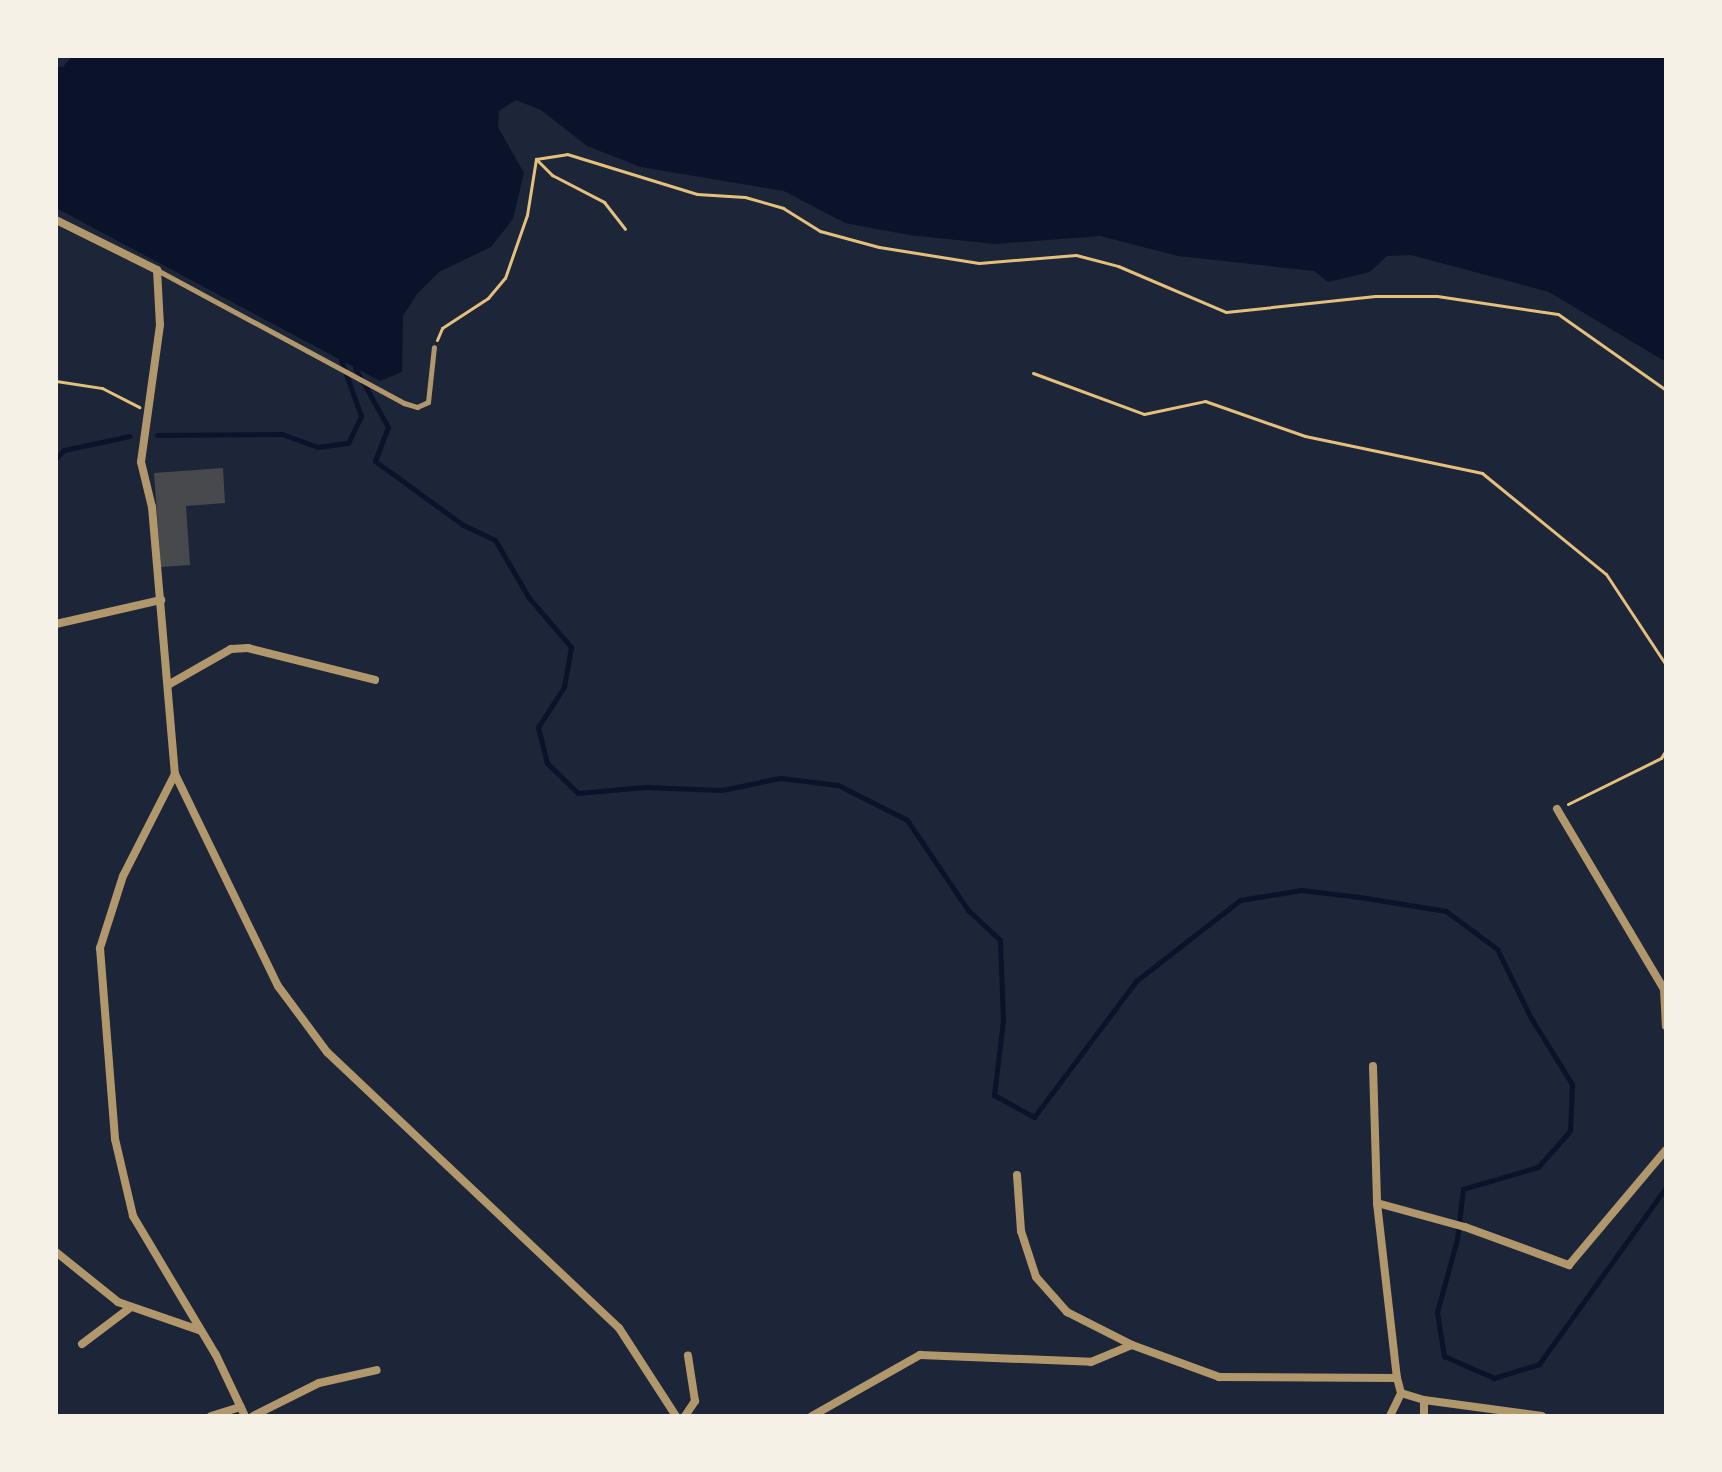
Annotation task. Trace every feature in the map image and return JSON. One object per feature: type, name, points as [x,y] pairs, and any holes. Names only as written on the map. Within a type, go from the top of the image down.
[{"type":"street","points":[[56,220],[157,270],[160,325],[141,462],[161,600],[175,774],[278,986],[327,1052],[619,1328],[676,1416]]},
{"type":"street","points":[[56,624],[161,600]]},
{"type":"street","points":[[168,685],[231,649],[248,648],[375,680]]},
{"type":"street","points":[[175,774],[123,876],[100,948],[115,1139],[133,1216],[243,1412],[211,1416]]},
{"type":"street","points":[[1557,809],[1664,989],[1666,1026]]},
{"type":"street","points":[[1373,1066],[1377,1203],[1401,1393],[1390,1416]]},
{"type":"street","points":[[1377,1203],[1465,1227],[1569,1265],[1666,1150]]},
{"type":"street","points":[[1017,1175],[1021,1231],[1036,1277],[1067,1312],[1132,1345],[1219,1377],[1397,1378]]},
{"type":"street","points":[[56,1252],[118,1302],[200,1331]]},
{"type":"street","points":[[82,1344],[131,1307]]},
{"type":"street","points":[[812,1416],[920,1355],[1091,1362],[1132,1345]]},
{"type":"street","points":[[685,1416],[695,1401],[688,1356]]},
{"type":"street","points":[[253,1416],[319,1383],[377,1370]]},
{"type":"street","points":[[1401,1393],[1424,1400],[1542,1416]]},
{"type":"street","points":[[1424,1400],[1424,1416]]},
{"type":"lane","points":[[157,270],[404,403],[417,407],[428,402],[434,347]]},
{"type":"path","points":[[536,159],[567,154],[697,194],[745,197],[783,208],[820,231],[879,247],[979,263],[1076,255],[1118,266],[1226,312],[1375,296],[1437,296],[1558,314],[1666,390]]},
{"type":"path","points":[[536,159],[552,175],[604,202],[625,229]]},
{"type":"path","points":[[434,347],[442,328],[488,298],[505,278],[527,215],[536,159]]},
{"type":"path","points":[[1033,373],[1144,414],[1205,401],[1305,436],[1482,473],[1606,574],[1666,665]]},
{"type":"path","points":[[56,381],[102,388],[146,411]]},
{"type":"path","points":[[1557,809],[1661,758],[1666,750]]},
{"type":"shaded area","points":[[56,56],[1666,56],[1666,1416],[56,1416]]},
{"type":"shaded area","points":[[72,56],[1666,56],[1666,362],[1549,292],[1411,255],[1387,256],[1370,272],[1328,282],[1314,271],[1178,256],[1100,236],[995,244],[909,235],[845,223],[784,191],[641,167],[587,146],[541,110],[516,100],[499,111],[498,127],[524,173],[513,219],[491,247],[439,272],[417,294],[403,316],[402,372],[380,381],[56,208],[56,67],[63,67]]},
{"type":"building","points":[[223,468],[225,503],[186,506],[190,565],[161,567],[154,473]]},
{"type":"waterway","points":[[157,435],[282,434],[318,447],[348,443],[361,416],[341,360]]},
{"type":"waterway","points":[[355,368],[388,427],[375,461],[463,525],[495,540],[529,598],[571,647],[564,687],[538,727],[547,763],[578,793],[645,787],[722,790],[780,778],[838,785],[907,820],[968,910],[1000,940],[1003,1020],[994,1095],[1034,1117],[1136,981],[1240,900],[1301,890],[1360,897],[1446,911],[1497,949],[1531,1018],[1572,1084],[1570,1131],[1538,1167],[1463,1189],[1457,1239],[1437,1312],[1444,1356],[1494,1378],[1539,1364],[1666,1187]]},
{"type":"waterway","points":[[56,458],[64,450],[130,436]]}]
